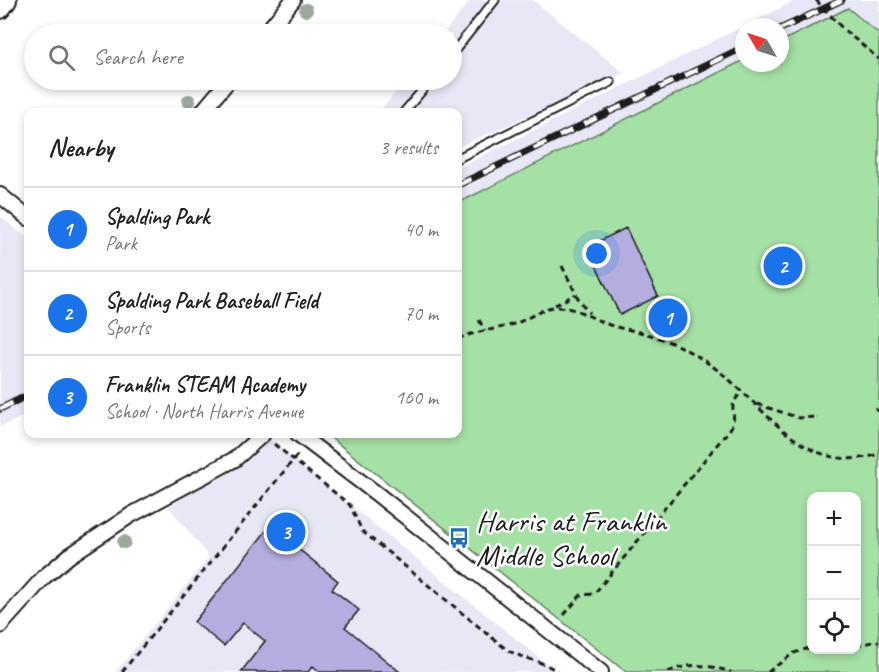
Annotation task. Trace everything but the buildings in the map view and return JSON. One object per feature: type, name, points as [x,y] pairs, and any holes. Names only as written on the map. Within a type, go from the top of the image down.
[{"type":"main road","points":[[0,8],[6,0]]},
{"type":"street","points":[[273,24],[293,0]]},
{"type":"street","points":[[205,108],[221,90]]},
{"type":"street","points":[[0,195],[24,215]]},
{"type":"street","points":[[0,626],[44,577],[69,556],[131,515],[235,459],[268,438]]},
{"type":"street","points":[[303,438],[601,672]]},
{"type":"lane","points":[[462,41],[495,0]]},
{"type":"lane","points":[[462,156],[611,82]]},
{"type":"lane","points":[[407,108],[423,90]]},
{"type":"path","points":[[816,0],[844,30],[879,59]]},
{"type":"path","points":[[562,266],[576,294],[590,314]]},
{"type":"path","points":[[462,338],[512,325],[576,294]]},
{"type":"path","points":[[554,306],[590,314],[608,324],[660,338],[691,352],[722,373],[765,415],[814,452],[840,459],[865,458],[879,454]]},
{"type":"path","points":[[479,320],[485,331]]},
{"type":"path","points":[[564,615],[581,595],[594,594],[730,429],[734,420],[732,406],[742,392]]},
{"type":"path","points":[[756,404],[799,418],[818,417]]},
{"type":"path","points":[[268,438],[350,505],[363,531],[506,649],[523,658],[549,665],[558,672]]},
{"type":"path","points":[[122,672],[297,455]]},
{"type":"path","points":[[861,644],[879,640]]},
{"type":"path","points":[[768,672],[794,654],[807,649]]},
{"type":"path","points":[[668,672],[692,665],[711,666],[730,672]]},
{"type":"shaded area","points":[[471,0],[533,0],[624,73],[462,145],[462,108],[382,108],[398,90],[462,90],[462,24],[451,24]]},
{"type":"shaded area","points":[[796,0],[879,0],[879,34],[848,8],[789,38],[789,18],[760,18]]},
{"type":"shaded area","points":[[735,30],[735,64],[462,201],[462,166]]},
{"type":"shaded area","points":[[0,216],[24,236],[24,416],[0,427]]},
{"type":"shaded area","points":[[267,438],[557,672],[116,672],[209,557],[169,507]]},
{"type":"green space","points":[[848,8],[879,34],[879,672],[626,672],[331,438],[462,438],[462,201],[735,64],[735,72],[789,72],[789,38]]},
{"type":"railway","points":[[789,25],[842,0]]},
{"type":"railway","points":[[462,183],[735,51]]},
{"type":"railway","points":[[0,409],[24,397]]},
{"type":"place","name":"Spalding Park Baseball Field","points":[[783,266]]},
{"type":"place","name":"Spalding Park","points":[[668,318]]},
{"type":"place","name":"Franklin STEAM Academy","points":[[286,532]]},
{"type":"place","name":"Harris at Franklin Middle School","points":[[459,538]]}]
